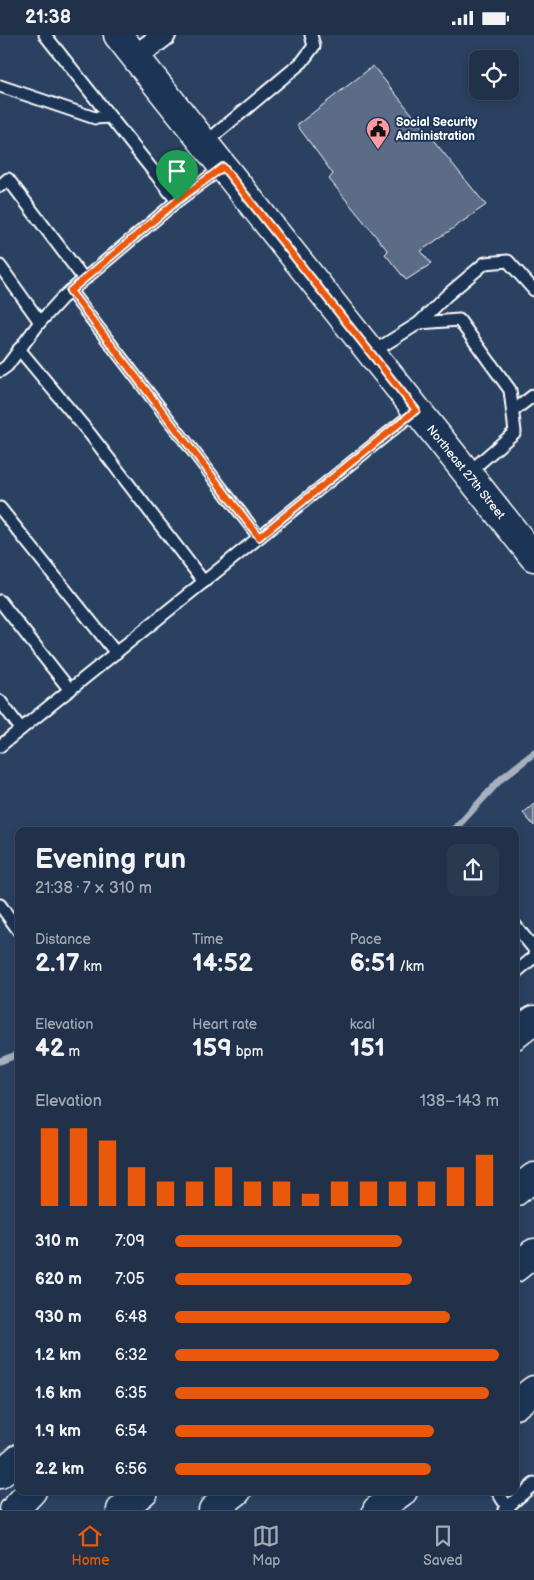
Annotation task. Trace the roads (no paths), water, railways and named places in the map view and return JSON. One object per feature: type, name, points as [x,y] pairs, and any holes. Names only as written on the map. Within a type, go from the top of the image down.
[{"type":"main road","name":"Northeast 27th Street","points":[[118,35],[534,557]]},
{"type":"main road","points":[[519,1189],[534,1177]]},
{"type":"main road","points":[[519,1265],[534,1253]]},
{"type":"main road","points":[[519,1402],[534,1390]]},
{"type":"main road","points":[[0,1474],[15,1461]]},
{"type":"main road","points":[[14,1510],[28,1495]]},
{"type":"main road","points":[[120,1510],[139,1495]]},
{"type":"main road","points":[[213,1510],[232,1495]]},
{"type":"street","points":[[135,57],[164,35]]},
{"type":"lane","points":[[45,35],[177,201]]},
{"type":"lane","points":[[205,143],[302,61],[314,46],[311,35]]},
{"type":"lane","points":[[0,86],[95,118],[110,117]]},
{"type":"lane","points":[[0,371],[7,366],[40,322],[70,291],[177,201],[223,167]]},
{"type":"lane","points":[[0,186],[8,179],[84,279]]},
{"type":"lane","points":[[371,353],[418,323],[485,263],[508,261],[534,290]]},
{"type":"lane","points":[[0,266],[40,322]]},
{"type":"lane","points":[[70,291],[259,537]]},
{"type":"lane","points":[[418,323],[459,320],[510,390],[515,432],[467,473]]},
{"type":"lane","points":[[20,349],[90,433],[204,582]]},
{"type":"lane","points":[[513,411],[534,395]]},
{"type":"lane","points":[[0,746],[416,410]]},
{"type":"lane","points":[[0,508],[116,653]]},
{"type":"lane","points":[[0,601],[70,690]]},
{"type":"lane","points":[[0,701],[21,729]]},
{"type":"lane","points":[[0,905],[15,926]]},
{"type":"lane","points":[[519,930],[534,949]]},
{"type":"lane","points":[[519,970],[534,957]]},
{"type":"lane","points":[[499,1495],[507,1509],[534,1484]]},
{"type":"waterway","points":[[457,827],[501,779],[534,753]]},
{"type":"waterway","points":[[0,1061],[15,1055]]},
{"type":"place","name":"Social Security Administration","points":[[378,150]]}]
